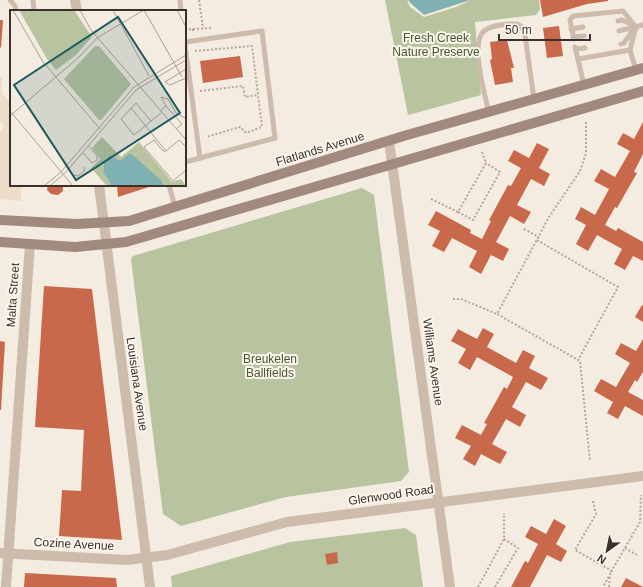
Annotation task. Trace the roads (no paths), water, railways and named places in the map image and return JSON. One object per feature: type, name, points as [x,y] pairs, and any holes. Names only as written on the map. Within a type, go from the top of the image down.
[{"type":"main road","name":"Flatlands Avenue","points":[[0,220],[77,224],[129,221],[389,141],[640,69]]},
{"type":"main road","points":[[0,242],[75,247],[126,242],[643,91]]},
{"type":"street","points":[[75,0],[77,10]]},
{"type":"street","name":"Williams Avenue","points":[[389,141],[450,587]]},
{"type":"street","name":"Louisiana Avenue","points":[[99,186],[105,244],[150,587]]},
{"type":"street","name":"Malta Street","points":[[6,587],[4,553],[30,244]]},
{"type":"street","name":"Glenwood Road","points":[[147,559],[167,556],[287,522],[643,476]]},
{"type":"street","name":"Cozine Avenue","points":[[4,553],[127,560],[147,559]]},
{"type":"lane","points":[[10,0],[15,6],[16,10]]},
{"type":"lane","points":[[32,0],[34,10]]},
{"type":"lane","points":[[180,0],[181,10]]},
{"type":"lane","points":[[584,36],[574,38],[570,20],[573,16],[623,11],[636,27]]},
{"type":"lane","points":[[618,21],[622,20],[636,27]]},
{"type":"lane","points":[[489,112],[479,77],[479,46],[484,30],[492,27],[517,24],[522,27],[525,35],[534,99]]},
{"type":"lane","points":[[619,31],[643,25]]},
{"type":"lane","points":[[572,29],[583,27]]},
{"type":"lane","points":[[621,44],[624,43],[636,27]]},
{"type":"lane","points":[[636,27],[630,50],[640,69]]},
{"type":"lane","points":[[186,42],[262,31],[275,138],[186,162]]},
{"type":"lane","points":[[584,85],[576,48],[585,48]]},
{"type":"lane","points":[[578,59],[630,50]]},
{"type":"lane","points":[[186,53],[200,158]]},
{"type":"lane","points":[[168,186],[175,207]]},
{"type":"water","points":[[409,0],[469,0],[424,15],[412,6]]},
{"type":"park label","name":"Fresh Creek Nature Preserve","points":[[436,45]]},
{"type":"park label","name":"Breukelen Ballfields","points":[[270,366]]}]
